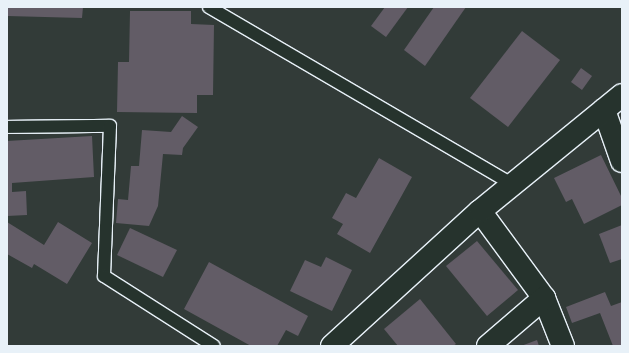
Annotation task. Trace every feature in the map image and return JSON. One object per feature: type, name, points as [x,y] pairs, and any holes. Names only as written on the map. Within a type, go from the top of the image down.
[{"type":"street","points":[[332,346],[480,211],[622,95]]},
{"type":"street","points":[[604,110],[622,160]]},
{"type":"street","points":[[480,211],[544,298],[563,346]]},
{"type":"street","points":[[488,346],[544,298]]},
{"type":"lane","points":[[209,7],[512,184]]},
{"type":"lane","points":[[7,128],[110,126],[104,276],[214,346]]},
{"type":"building","points":[[7,7],[83,7],[82,18],[7,16]]},
{"type":"building","points":[[385,7],[408,7],[386,37],[371,26]]},
{"type":"building","points":[[434,7],[466,7],[425,66],[404,50]]},
{"type":"building","points":[[130,11],[191,11],[191,24],[214,25],[213,95],[197,95],[197,113],[117,112],[118,62],[129,62]]},
{"type":"building","points":[[522,31],[560,60],[508,127],[470,98]]},
{"type":"building","points":[[581,68],[592,76],[582,90],[571,82]]},
{"type":"building","points":[[182,116],[198,127],[183,148],[182,155],[163,154],[158,206],[149,226],[116,223],[118,199],[128,200],[131,166],[139,166],[142,130],[171,132]]},
{"type":"building","points":[[92,136],[94,177],[12,183],[12,192],[26,191],[27,215],[7,216],[7,141]]},
{"type":"building","points":[[601,155],[622,198],[622,205],[584,224],[572,199],[566,202],[554,178]]},
{"type":"building","points":[[379,158],[412,177],[370,253],[337,234],[343,224],[332,218],[346,193],[356,198]]},
{"type":"building","points":[[7,222],[44,245],[58,222],[92,243],[67,284],[34,264],[32,268],[7,254]]},
{"type":"building","points":[[622,225],[622,259],[610,263],[599,234]]},
{"type":"building","points":[[130,228],[177,250],[163,277],[117,255]]},
{"type":"building","points":[[477,241],[518,290],[487,316],[446,266]]},
{"type":"building","points":[[326,257],[352,270],[332,311],[290,291],[305,260],[321,267]]},
{"type":"building","points":[[209,262],[308,316],[298,336],[286,330],[277,346],[251,346],[184,309]]},
{"type":"building","points":[[605,292],[611,306],[622,302],[622,346],[613,346],[600,313],[572,323],[566,307]]},
{"type":"building","points":[[420,299],[456,344],[453,346],[398,346],[384,329]]},
{"type":"building","points":[[537,340],[539,346],[521,346]]}]
